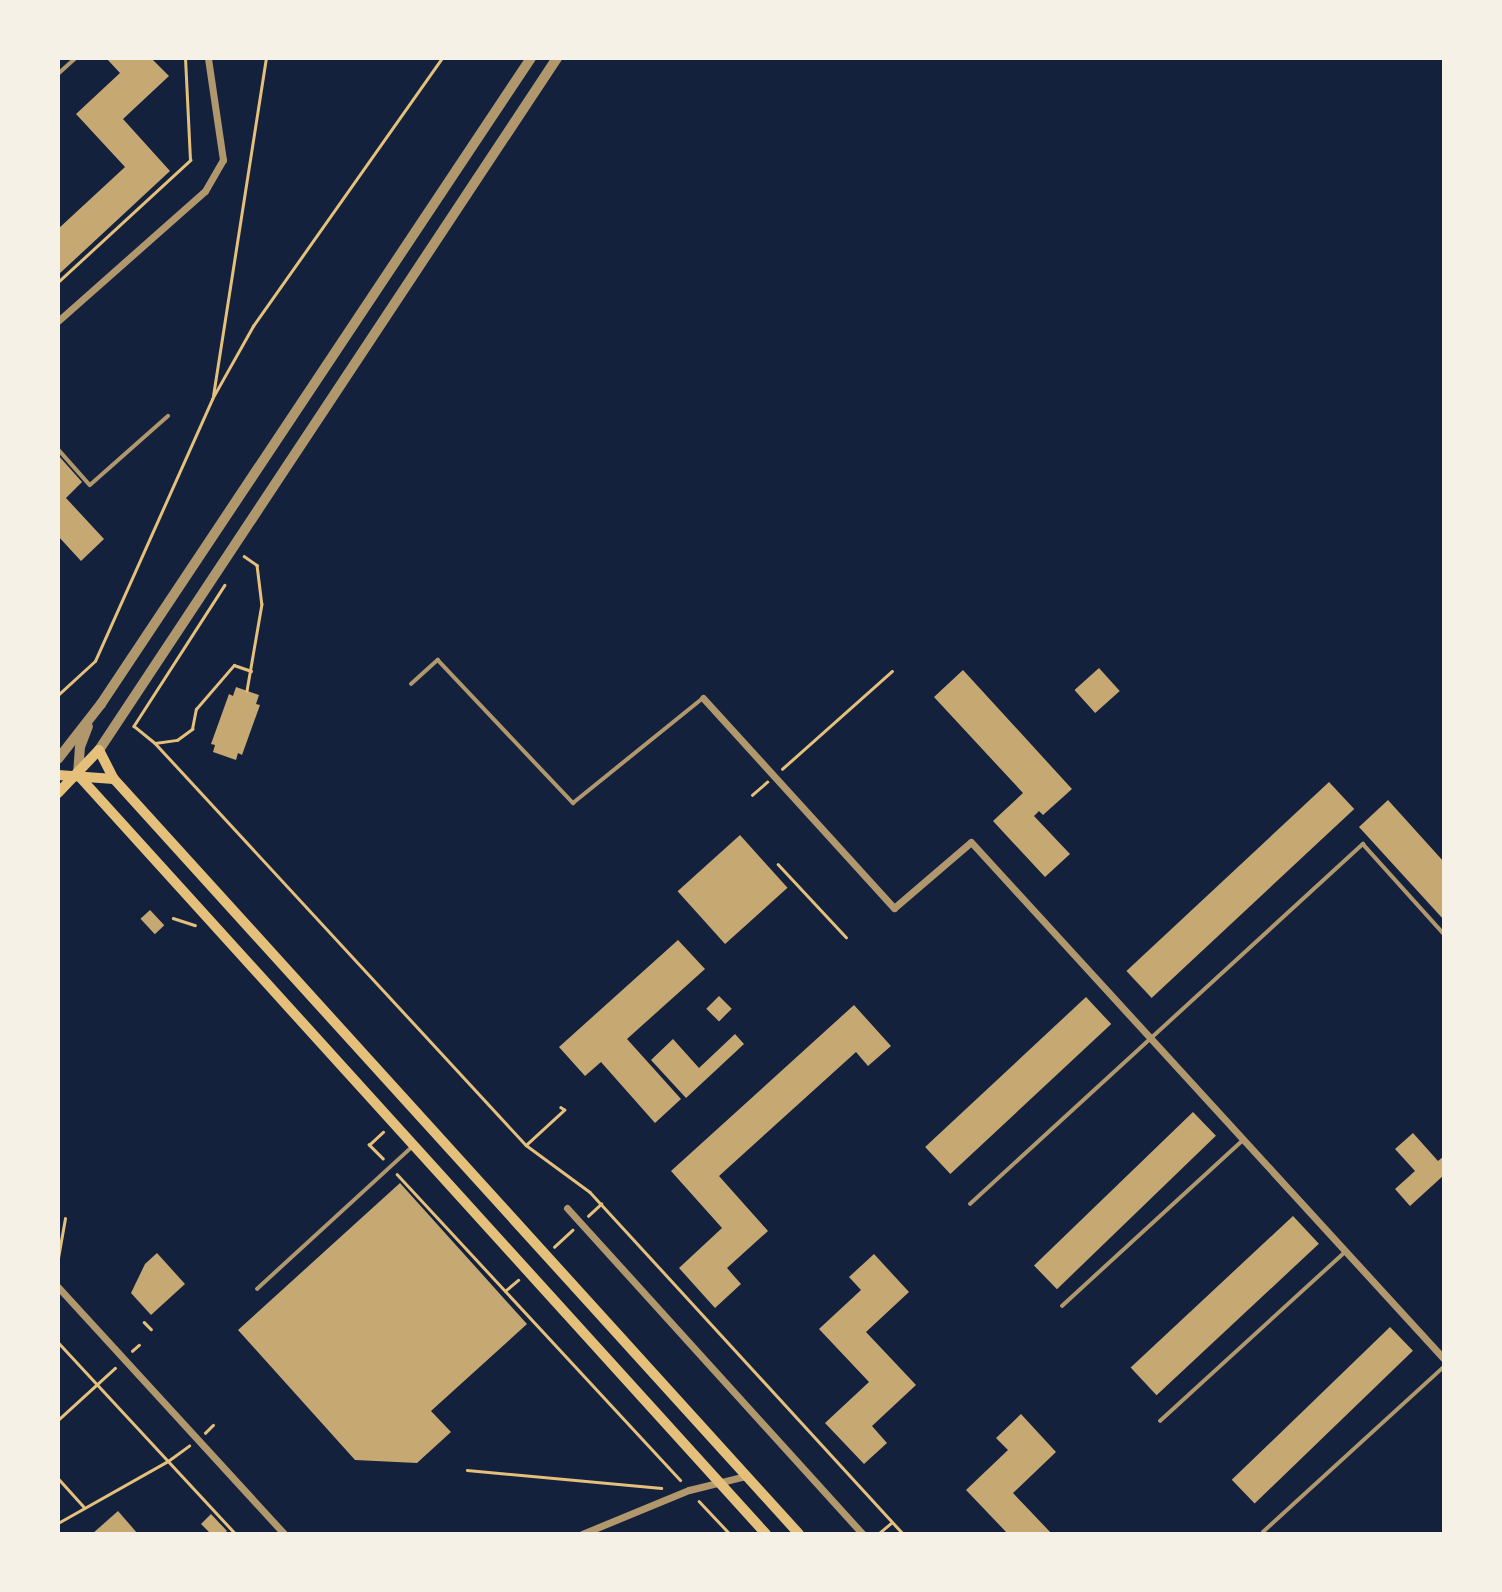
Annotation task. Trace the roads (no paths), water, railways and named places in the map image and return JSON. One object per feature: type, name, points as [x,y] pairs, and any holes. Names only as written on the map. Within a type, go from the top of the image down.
[{"type":"main road","points":[[58,793],[99,750],[114,779],[799,1534]]},
{"type":"main road","points":[[58,775],[114,779]]},
{"type":"main road","points":[[78,775],[766,1534]]},
{"type":"street","points":[[58,321],[205,191],[223,160],[208,58]]},
{"type":"street","points":[[58,759],[90,719],[531,58]]},
{"type":"street","points":[[99,750],[557,58]]},
{"type":"street","points":[[703,698],[894,908],[971,842],[1444,1359]]},
{"type":"street","points":[[78,775],[80,747],[90,719]]},
{"type":"street","points":[[567,1208],[863,1534]]},
{"type":"street","points":[[58,1287],[122,1361],[284,1534]]},
{"type":"street","points":[[582,1534],[689,1490],[746,1476]]},
{"type":"lane","points":[[58,74],[76,58]]},
{"type":"lane","points":[[58,449],[90,485],[168,416]]},
{"type":"lane","points":[[411,684],[438,660],[573,803],[703,698]]},
{"type":"lane","points":[[970,1204],[1363,844],[1444,934]]},
{"type":"lane","points":[[1062,1306],[1243,1140]]},
{"type":"lane","points":[[257,1289],[415,1145]]},
{"type":"lane","points":[[1160,1420],[1346,1251]]},
{"type":"lane","points":[[1264,1532],[1444,1367]]}]
